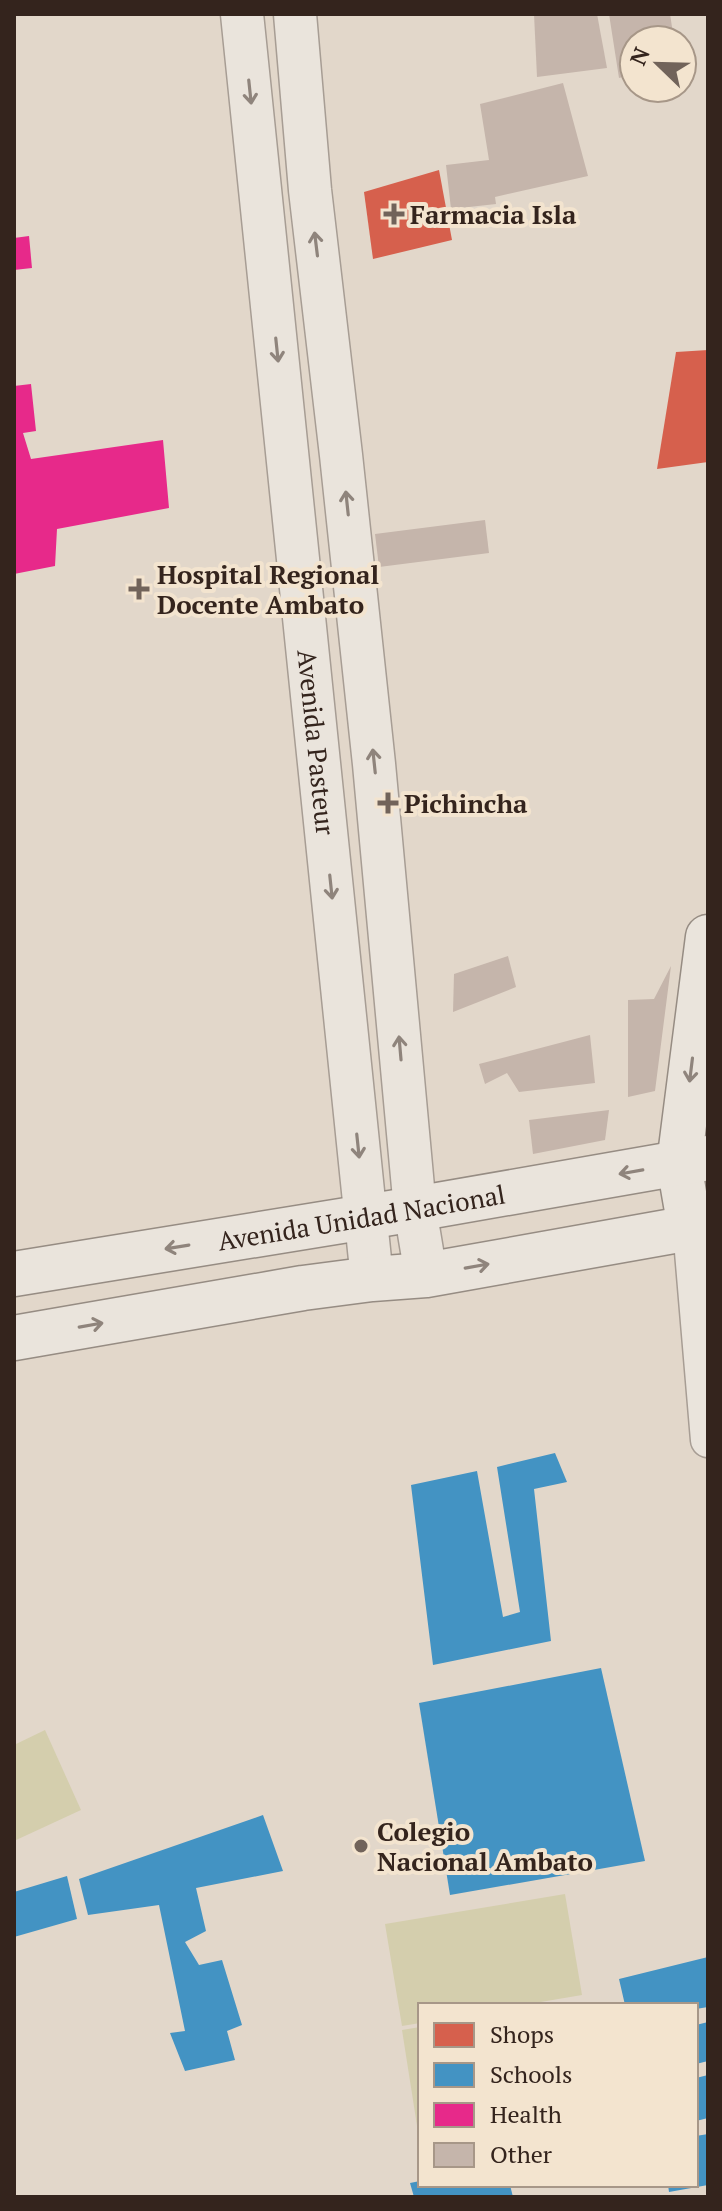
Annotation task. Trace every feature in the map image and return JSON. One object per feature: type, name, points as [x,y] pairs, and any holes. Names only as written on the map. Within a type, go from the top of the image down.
[{"type":"main road","points":[[14,1338],[303,1288],[426,1275],[702,1216],[694,1161],[708,937]]},
{"type":"main road","name":"Avenida Unidad Nacional","points":[[14,1274],[694,1161]]},
{"type":"street","name":"Avenida Pasteur","points":[[242,14],[372,1279]]},
{"type":"street","name":"Avenida Pasteur","points":[[295,14],[310,190],[374,764],[415,1209],[426,1275]]},
{"type":"street","points":[[702,1216],[708,1440]]},
{"type":"shaded area","points":[[45,1730],[81,1810],[14,1841],[14,1745]]},
{"type":"shaded area","points":[[565,1894],[582,1995],[535,2003],[418,2003],[418,2023],[402,2026],[385,1924]]},
{"type":"shaded area","points":[[418,2027],[418,2132],[402,2030]]},
{"type":"building: Shops","points":[[439,170],[452,240],[373,259],[364,192]]},
{"type":"building: Shops","points":[[708,350],[708,462],[657,469],[676,352]]},
{"type":"building: Schools","points":[[555,1453],[567,1482],[534,1489],[551,1641],[433,1665],[411,1485],[477,1471],[503,1617],[520,1612],[497,1467]]},
{"type":"building: Schools","points":[[601,1668],[645,1861],[450,1895],[419,1703]]},
{"type":"building: Schools","points":[[263,1815],[283,1871],[196,1888],[206,1931],[185,1942],[199,1965],[222,1960],[242,2025],[227,2031],[235,2060],[185,2071],[170,2033],[185,2031],[159,1905],[88,1915],[79,1879]]},
{"type":"building: Schools","points":[[67,1876],[77,1919],[14,1937],[14,1892]]},
{"type":"building: Schools","points":[[708,1957],[708,2007],[698,2009],[698,2003],[625,2003],[619,1979]]},
{"type":"building: Schools","points":[[708,2022],[708,2061],[698,2064],[698,2024]]},
{"type":"building: Schools","points":[[708,2075],[708,2118],[698,2120],[698,2078]]},
{"type":"building: Schools","points":[[708,2134],[708,2185],[698,2187],[698,2136]]},
{"type":"building: Schools","points":[[418,2181],[418,2187],[510,2187],[513,2197],[414,2197],[410,2183]]},
{"type":"building: Schools","points":[[668,2187],[697,2187],[669,2192]]},
{"type":"building: Health","points":[[29,236],[32,268],[14,270],[14,238]]},
{"type":"building: Health","points":[[31,384],[36,431],[23,433],[31,459],[163,440],[169,508],[57,529],[55,566],[14,574],[14,386]]},
{"type":"building: Other","points":[[534,14],[597,14],[607,68],[537,77]]},
{"type":"building: Other","points":[[609,14],[670,14],[672,24],[618,24],[618,72]]},
{"type":"building: Other","points":[[563,83],[588,176],[495,197],[496,204],[451,209],[446,165],[489,160],[480,104]]},
{"type":"building: Other","points":[[485,520],[489,553],[379,567],[375,534]]},
{"type":"building: Other","points":[[508,956],[516,987],[453,1012],[454,974]]},
{"type":"building: Other","points":[[671,966],[655,1091],[628,1097],[628,1000],[654,999]]},
{"type":"building: Other","points":[[590,1035],[595,1083],[519,1092],[507,1073],[485,1084],[479,1064]]},
{"type":"building: Other","points":[[609,1110],[605,1140],[533,1154],[529,1120]]},
{"type":"place","name":"Farmacia Isla","points":[[394,214]]},
{"type":"place","name":"Hospital Regional Docente Ambato","points":[[139,589]]},
{"type":"place","name":"Pichincha","points":[[388,803]]},
{"type":"place","name":"Colegio Nacional Ambato","points":[[361,1846]]}]
